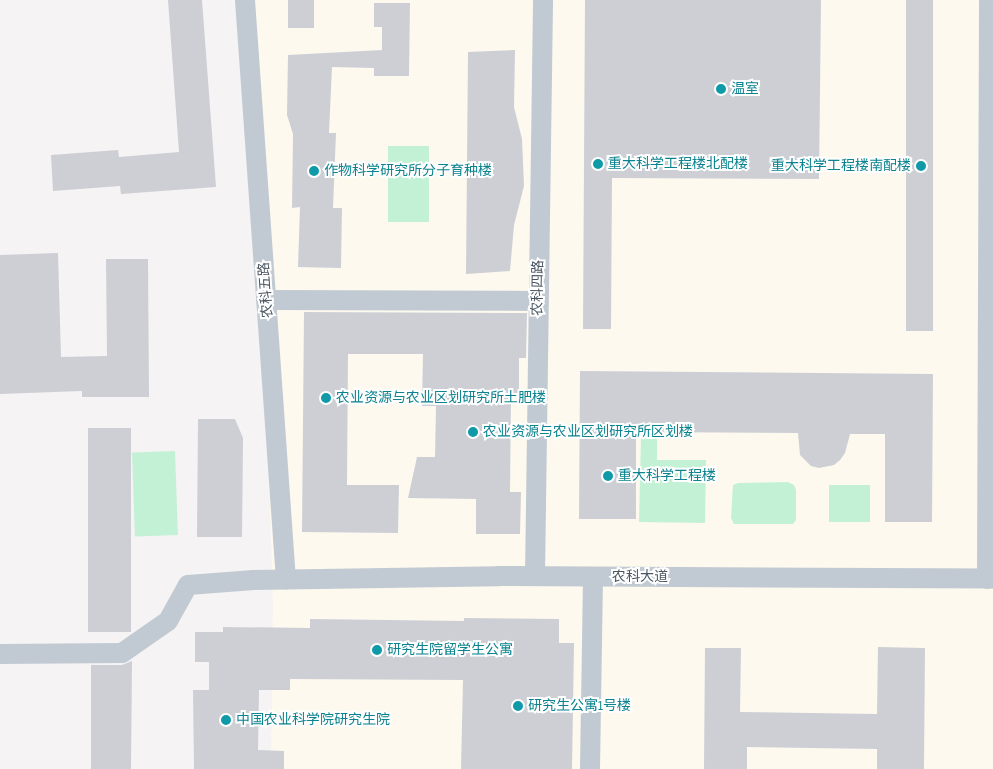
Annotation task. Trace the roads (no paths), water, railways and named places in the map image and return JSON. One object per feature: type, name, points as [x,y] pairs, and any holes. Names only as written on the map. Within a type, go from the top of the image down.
[{"type":"street","name":"农科五路","points":[[245,0],[286,580]]},
{"type":"street","name":"农科四路","points":[[535,576],[543,0]]},
{"type":"street","points":[[989,0],[990,579]]},
{"type":"street","points":[[266,300],[538,301]]},
{"type":"street","name":"农科大道","points":[[0,654],[122,653],[168,621],[188,585],[286,580],[535,576],[990,579]]},
{"type":"street","points":[[590,769],[593,577]]},
{"type":"place","name":"温室","points":[[721,89]]},
{"type":"place","name":"重大科学工程楼北配楼","points":[[598,164]]},
{"type":"place","name":"重大科学工程楼南配楼","points":[[921,166]]},
{"type":"place","name":"作物科学研究所分子育种楼","points":[[314,171]]},
{"type":"place","name":"农业资源与农业区划研究所土肥楼","points":[[326,398]]},
{"type":"place","name":"农业资源与农业区划研究所区划楼","points":[[473,432]]},
{"type":"place","name":"重大科学工程楼","points":[[608,476]]},
{"type":"place","name":"研究生院留学生公寓","points":[[377,650]]},
{"type":"place","name":"研究生公寓1号楼","points":[[518,706]]},
{"type":"place","name":"中国农业科学院研究生院","points":[[226,720]]}]
